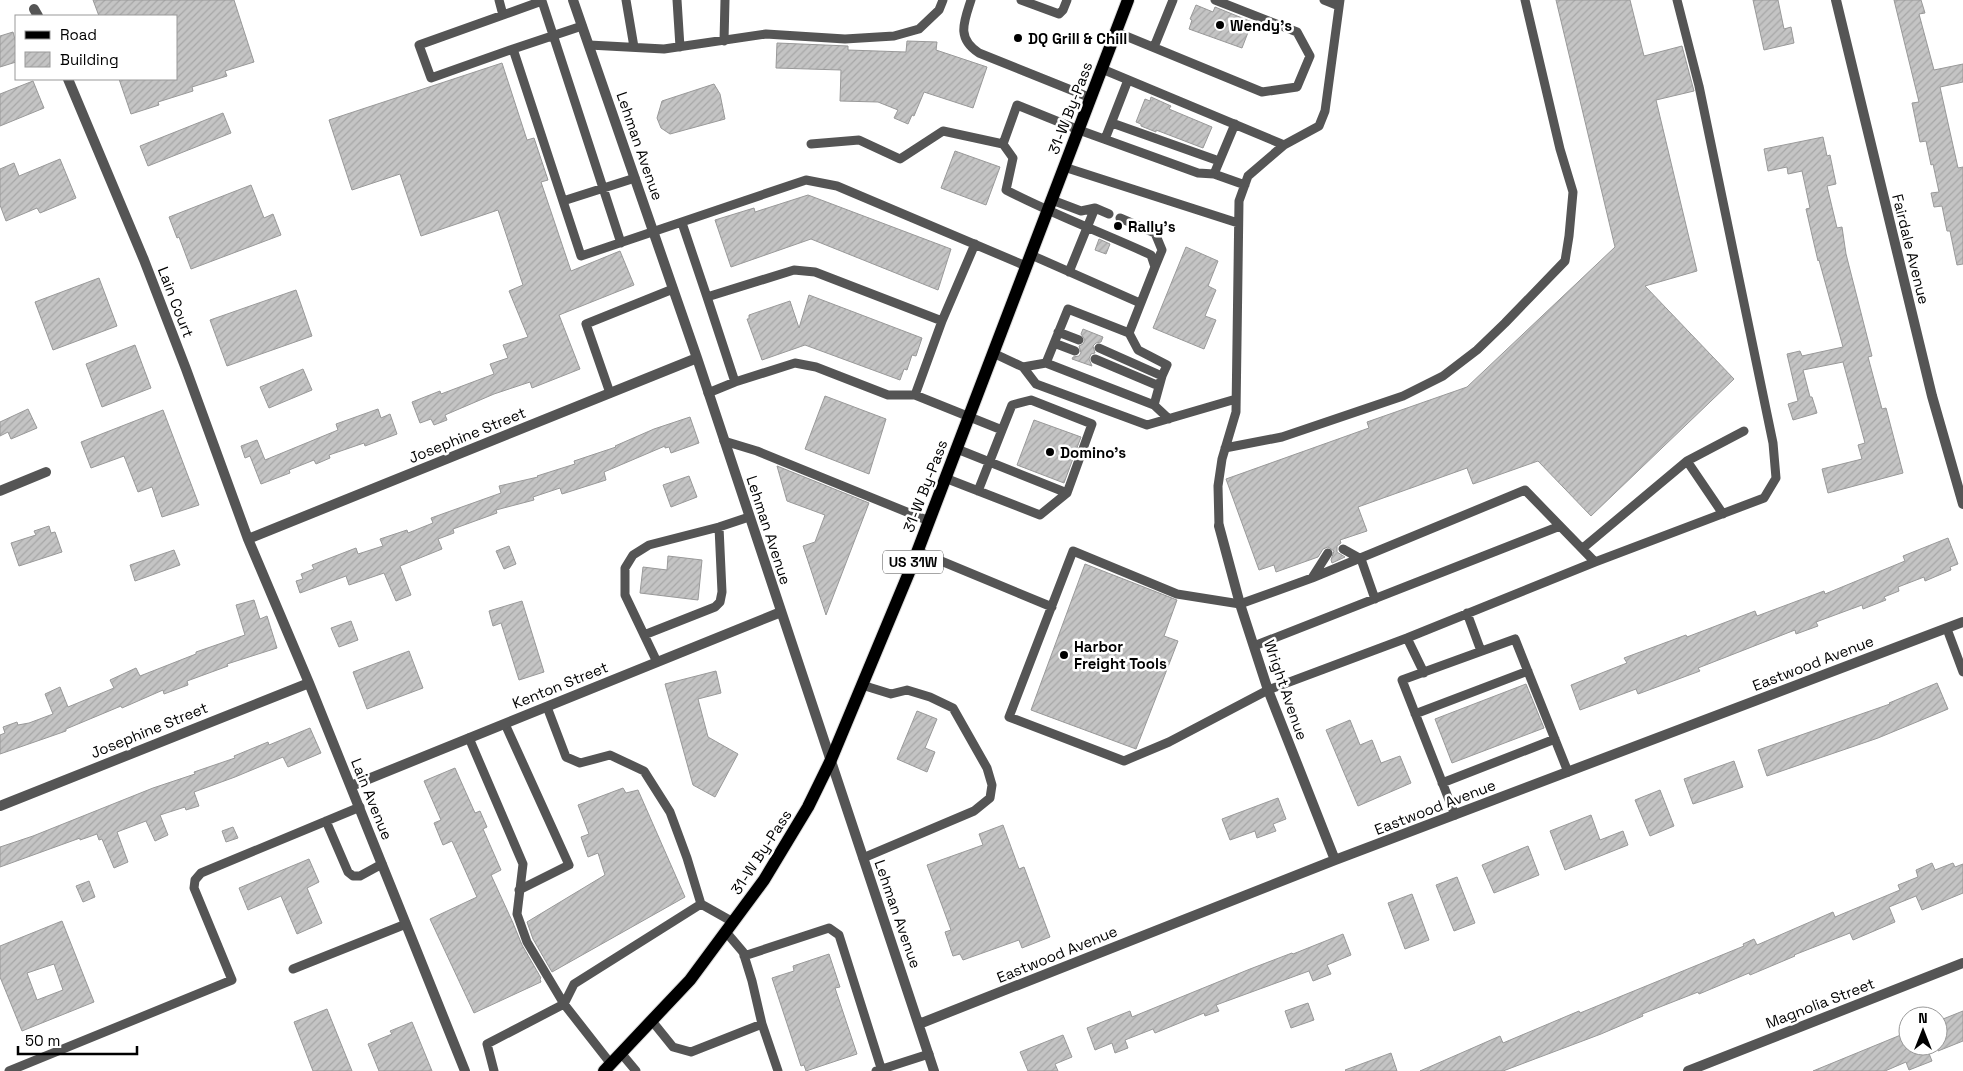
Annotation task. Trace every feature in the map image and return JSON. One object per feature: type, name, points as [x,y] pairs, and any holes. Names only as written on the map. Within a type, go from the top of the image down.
[{"type":"main road","name":"31-W By-Pass","points":[[607,1068],[690,980],[729,927],[769,872],[808,807],[830,762],[929,521],[1128,0]]},
{"type":"street","name":"Lehman Avenue","points":[[573,0],[636,178],[934,1071]]},
{"type":"street","name":"Fairdale Avenue","points":[[1836,0],[1928,378],[1963,504]]},
{"type":"street","name":"Lain Court","points":[[68,80],[147,269],[248,539]]},
{"type":"street","name":"Josephine Street","points":[[248,539],[696,358]]},
{"type":"street","points":[[0,491],[46,472]]},
{"type":"street","name":"Wright Avenue","points":[[1219,526],[1240,604],[1268,690],[1335,860]]},
{"type":"street","name":"Lain Avenue","points":[[248,539],[360,807],[465,1071]]},
{"type":"street","name":"Kenton Street","points":[[351,786],[781,612]]},
{"type":"street","name":"Eastwood Avenue","points":[[919,1024],[1335,860],[1963,622]]},
{"type":"street","name":"Josephine Street","points":[[0,806],[309,683]]},
{"type":"street","name":"Magnolia Street","points":[[1688,1071],[1963,963]]},
{"type":"lane","points":[[499,0],[503,15]]},
{"type":"lane","points":[[626,0],[634,47]]},
{"type":"lane","points":[[677,0],[680,46]]},
{"type":"lane","points":[[724,41],[725,0]]},
{"type":"lane","points":[[589,45],[664,49],[766,34],[845,39],[894,36],[919,29],[939,10],[943,0]]},
{"type":"lane","points":[[972,0],[963,27],[966,42],[972,49],[1091,98]]},
{"type":"lane","points":[[1021,0],[1059,14],[1067,0]]},
{"type":"lane","points":[[1154,47],[1173,0]]},
{"type":"lane","points":[[1116,32],[1262,92],[1297,87],[1310,56],[1296,32],[1215,0]]},
{"type":"lane","points":[[1219,526],[1218,486],[1225,448],[1236,412],[1240,246],[1238,223],[1240,201],[1248,176],[1284,145],[1318,126],[1325,110],[1339,3],[1324,0]]},
{"type":"lane","points":[[1225,448],[1282,437],[1403,396],[1443,376],[1477,350],[1565,261],[1570,236],[1573,192],[1560,149],[1525,0]]},
{"type":"lane","points":[[1595,562],[1525,490],[1312,578],[1240,604],[1177,594],[1073,551],[1009,716],[1124,761],[1169,742],[1268,690],[1408,638],[1595,562],[1764,498],[1776,478],[1773,443],[1699,86],[1677,0]]},
{"type":"lane","points":[[582,26],[554,36],[513,49],[431,78],[419,45],[542,1],[554,36],[621,243]]},
{"type":"lane","points":[[513,49],[581,256],[806,180],[837,186],[975,244],[1069,272],[1140,303]]},
{"type":"lane","points":[[1102,70],[1284,145]]},
{"type":"lane","points":[[1105,140],[1128,80]]},
{"type":"lane","points":[[1003,144],[1017,105],[1105,140],[1198,173],[1214,174],[1245,185]]},
{"type":"lane","points":[[1112,123],[1219,161]]},
{"type":"lane","points":[[1214,174],[1235,124]]},
{"type":"lane","points":[[811,144],[859,140],[900,159],[943,131],[1003,144],[1013,158],[1006,190],[1050,206],[1087,228],[1151,255],[1155,267]]},
{"type":"lane","points":[[1064,167],[1238,223]]},
{"type":"lane","points":[[563,201],[636,178]]},
{"type":"lane","points":[[1050,206],[1081,211],[1095,208],[1109,214]]},
{"type":"lane","points":[[1069,272],[1095,208]]},
{"type":"lane","points":[[1120,218],[1155,233],[1162,250],[1129,333]]},
{"type":"lane","points":[[682,223],[735,382]]},
{"type":"lane","points":[[915,395],[942,321],[975,244]]},
{"type":"lane","points":[[707,297],[794,270],[815,272],[942,321]]},
{"type":"lane","points":[[610,393],[586,324],[673,289]]},
{"type":"lane","points":[[1046,363],[1068,309],[1129,333],[1138,350],[1167,366],[1162,376],[1154,405]]},
{"type":"lane","points":[[1058,332],[1079,340]]},
{"type":"lane","points":[[1054,342],[1075,351]]},
{"type":"lane","points":[[1099,348],[1162,376]]},
{"type":"lane","points":[[993,353],[1023,367],[1036,384],[1147,425],[1236,399]]},
{"type":"lane","points":[[1095,359],[1159,386]]},
{"type":"lane","points":[[708,393],[735,382],[795,363],[816,367],[888,395],[915,395],[1002,430]]},
{"type":"lane","points":[[1023,367],[1046,363],[1154,405],[1169,419]]},
{"type":"lane","points":[[1030,400],[1036,384]]},
{"type":"lane","points":[[945,478],[978,491],[1040,515],[1067,493],[1092,424],[1030,400],[1012,405],[978,491]]},
{"type":"lane","points":[[1583,548],[1687,461],[1744,431]]},
{"type":"lane","points":[[724,440],[757,450],[929,521]]},
{"type":"lane","points":[[957,449],[1067,493]]},
{"type":"lane","points":[[1687,461],[1723,514]]},
{"type":"lane","points":[[657,662],[625,595],[625,568],[633,555],[649,545],[719,527],[749,517]]},
{"type":"lane","points":[[1254,646],[1560,526]]},
{"type":"lane","points":[[644,635],[715,607],[720,602],[722,592],[719,527]]},
{"type":"lane","points":[[1343,549],[1361,558],[1375,598]]},
{"type":"lane","points":[[917,551],[1052,607]]},
{"type":"lane","points":[[1312,578],[1328,553]]},
{"type":"lane","points":[[1468,613],[1481,651]]},
{"type":"lane","points":[[1947,628],[1963,672]]},
{"type":"lane","points":[[1408,638],[1424,672]]},
{"type":"lane","points":[[1455,815],[1402,680],[1515,639],[1568,772]]},
{"type":"lane","points":[[1416,714],[1528,671]]},
{"type":"lane","points":[[862,686],[891,694],[907,690],[930,697],[953,708],[987,768],[992,785],[990,798],[974,811],[863,858]]},
{"type":"lane","points":[[547,707],[566,757],[580,763],[610,755],[644,770],[670,812],[701,904],[729,927],[744,956],[762,1024],[778,1071]]},
{"type":"lane","points":[[505,724],[569,865],[519,890]]},
{"type":"lane","points":[[469,738],[523,864],[516,914],[527,942],[564,1004],[607,1068]]},
{"type":"lane","points":[[1442,783],[1555,739]]},
{"type":"lane","points":[[9,1071],[232,980],[194,888],[195,880],[201,873],[360,807]]},
{"type":"lane","points":[[326,821],[348,872],[353,876],[360,876],[382,864]]},
{"type":"lane","points":[[494,1071],[487,1044],[564,1004],[574,984],[701,904]]},
{"type":"lane","points":[[294,968],[406,924]]},
{"type":"lane","points":[[744,956],[829,928],[839,935],[880,1070],[928,1054]]},
{"type":"lane","points":[[652,1021],[673,1047],[692,1052],[762,1024]]},
{"type":"lane","points":[[621,1053],[636,1071]]},
{"type":"building","points":[[93,0],[234,0],[254,62],[225,71],[227,76],[192,87],[193,91],[158,102],[159,105],[131,114],[119,80],[178,80],[178,15],[99,15]]},
{"type":"building","points":[[1556,0],[1630,0],[1644,56],[1682,46],[1694,91],[1656,100],[1697,271],[1645,286],[1734,379],[1591,516],[1538,461],[1473,484],[1467,468],[1358,507],[1367,531],[1340,540],[1341,543],[1337,546],[1337,552],[1345,557],[1332,563],[1334,551],[1328,547],[1323,549],[1318,557],[1276,572],[1274,565],[1259,570],[1226,479],[1369,428],[1367,422],[1467,387],[1615,247]]},
{"type":"building","points":[[1753,0],[1778,0],[1784,29],[1791,27],[1794,43],[1764,50]]},
{"type":"building","points":[[1894,0],[1921,0],[1925,13],[1919,14],[1934,70],[1963,64],[1963,82],[1940,87],[1958,168],[1963,167],[1963,264],[1957,265],[1950,231],[1947,231],[1942,206],[1934,207],[1931,193],[1939,192],[1926,141],[1920,142],[1912,103],[1919,102]]},
{"type":"building","name":"Wendy's","points":[[1196,5],[1213,12],[1215,7],[1252,22],[1242,48],[1189,29],[1192,20],[1190,19]]},
{"type":"building","points":[[13,32],[15,39],[15,62],[0,67],[0,36]]},
{"type":"building","points":[[907,41],[937,42],[936,50],[987,67],[973,108],[924,92],[914,116],[912,115],[908,124],[894,118],[898,110],[878,102],[840,101],[841,70],[776,68],[777,43],[848,46],[848,50],[906,52]]},
{"type":"building","points":[[502,63],[527,140],[534,138],[548,180],[541,182],[571,271],[620,251],[634,285],[559,315],[580,369],[532,388],[530,382],[494,394],[445,415],[447,420],[434,425],[431,419],[420,423],[412,402],[440,391],[441,394],[494,374],[490,364],[508,358],[503,345],[528,337],[509,291],[523,285],[498,210],[421,236],[400,174],[352,190],[329,120]]},
{"type":"building","points":[[33,81],[44,108],[0,126],[0,94]]},
{"type":"building","points":[[714,84],[720,94],[725,119],[670,134],[661,128],[657,118],[662,101]]},
{"type":"building","points":[[1151,97],[1171,106],[1169,109],[1212,127],[1203,148],[1156,130],[1156,132],[1136,122],[1145,99],[1150,101]]},
{"type":"building","points":[[223,113],[231,133],[148,166],[140,146]]},
{"type":"building","points":[[1823,137],[1827,156],[1830,155],[1836,184],[1827,186],[1837,228],[1842,227],[1846,254],[1872,356],[1868,357],[1882,409],[1886,408],[1903,473],[1828,493],[1822,469],[1862,459],[1858,445],[1865,443],[1843,362],[1803,370],[1810,397],[1812,397],[1817,413],[1793,420],[1788,404],[1798,401],[1787,354],[1800,351],[1802,356],[1843,347],[1818,261],[1806,209],[1810,208],[1802,171],[1788,174],[1787,167],[1768,171],[1764,149]]},
{"type":"building","points":[[955,151],[1000,167],[986,205],[941,188]]},
{"type":"building","points":[[60,159],[76,198],[40,213],[37,208],[6,221],[0,205],[0,169],[14,163],[19,176]]},
{"type":"building","points":[[251,185],[264,218],[273,214],[281,235],[191,269],[169,217]]},
{"type":"building","points":[[808,195],[951,249],[938,290],[811,239],[731,267],[715,220],[754,208],[755,212]]},
{"type":"building","points":[[1099,239],[1110,244],[1106,254],[1095,250]]},
{"type":"building","points":[[1186,247],[1218,261],[1208,286],[1216,290],[1205,316],[1216,320],[1204,349],[1153,328]]},
{"type":"building","points":[[99,278],[117,326],[53,350],[35,302]]},
{"type":"building","points":[[296,290],[312,336],[227,366],[210,320]]},
{"type":"building","points":[[809,295],[922,338],[916,356],[912,355],[907,370],[904,369],[900,380],[805,345],[762,360],[747,319],[749,319],[749,315],[790,301],[799,328]]},
{"type":"building","points":[[1083,329],[1103,337],[1101,342],[1093,346],[1095,353],[1091,354],[1089,359],[1092,366],[1072,359],[1081,353],[1079,346],[1085,340],[1081,334]]},
{"type":"building","points":[[135,345],[151,388],[102,407],[86,364]]},
{"type":"building","points":[[303,369],[312,390],[269,408],[260,387]]},
{"type":"building","points":[[825,396],[886,419],[869,474],[805,449]]},
{"type":"building","points":[[28,409],[37,428],[11,439],[8,432],[0,436],[0,422]]},
{"type":"building","points":[[378,409],[381,418],[390,414],[397,434],[365,446],[364,443],[329,455],[330,458],[316,464],[314,460],[289,470],[290,473],[261,484],[250,456],[245,458],[241,446],[257,440],[265,460],[338,430],[336,424]]},
{"type":"building","points":[[163,410],[199,505],[162,517],[152,487],[138,492],[124,456],[91,468],[81,442]]},
{"type":"building","points":[[690,417],[699,443],[671,453],[669,447],[665,448],[665,446],[604,472],[606,480],[562,494],[560,488],[533,497],[534,500],[496,510],[497,513],[453,529],[454,533],[438,539],[442,549],[400,566],[411,595],[396,601],[384,573],[349,585],[346,576],[300,593],[296,581],[303,579],[301,574],[314,569],[312,565],[356,548],[358,554],[383,546],[380,539],[407,530],[408,533],[433,523],[431,518],[501,493],[499,486],[538,477],[575,464],[574,461],[616,447],[654,429]]},
{"type":"building","name":"Domino's","points":[[1034,420],[1081,437],[1064,483],[1017,465]]},
{"type":"building","points":[[777,466],[869,503],[826,615],[803,546],[815,542],[825,515],[787,501]]},
{"type":"building","points":[[689,476],[697,497],[671,507],[663,485]]},
{"type":"building","points":[[49,526],[51,533],[55,532],[62,552],[19,566],[11,543],[36,535],[34,531]]},
{"type":"building","points":[[1948,538],[1958,564],[1950,567],[1951,570],[1925,581],[1924,577],[1898,587],[1899,591],[1884,597],[1886,600],[1863,609],[1862,605],[1816,622],[1818,626],[1796,634],[1795,630],[1698,668],[1700,671],[1638,694],[1636,689],[1580,710],[1571,685],[1627,663],[1624,658],[1686,635],[1687,637],[1755,611],[1757,616],[1824,591],[1825,594],[1905,561],[1903,556]]},
{"type":"building","points":[[509,546],[516,564],[504,569],[496,551]]},
{"type":"building","points":[[174,550],[180,565],[135,581],[130,565]]},
{"type":"building","points":[[668,556],[702,560],[698,600],[640,593],[643,567],[667,570]]},
{"type":"building","points":[[1085,564],[1177,600],[1164,636],[1178,641],[1136,749],[1031,710]]},
{"type":"building","points":[[254,600],[260,619],[267,616],[277,648],[227,664],[228,666],[187,681],[188,685],[164,694],[163,690],[66,729],[66,731],[0,754],[0,735],[5,733],[3,727],[17,722],[18,725],[29,723],[53,714],[45,694],[60,687],[68,707],[114,688],[110,680],[136,668],[140,676],[196,654],[196,652],[245,635],[236,605]]},
{"type":"building","points":[[522,601],[544,672],[519,680],[501,623],[493,626],[489,611]]},
{"type":"building","points":[[351,621],[358,640],[339,647],[331,628]]},
{"type":"building","points":[[409,651],[423,688],[367,709],[353,672]]},
{"type":"building","points":[[716,671],[721,693],[698,699],[708,737],[738,754],[715,797],[693,785],[665,684]]},
{"type":"building","points":[[1937,683],[1948,709],[1878,738],[1767,776],[1758,750],[1890,704]]},
{"type":"building","points":[[1526,684],[1544,728],[1452,763],[1435,719]]},
{"type":"building","points":[[917,711],[937,719],[925,748],[935,752],[927,772],[897,759]]},
{"type":"building","points":[[1350,720],[1360,745],[1372,740],[1381,763],[1400,756],[1411,783],[1358,806],[1326,730]]},
{"type":"building","points":[[310,728],[321,753],[288,767],[283,757],[194,792],[199,806],[186,810],[185,807],[160,815],[168,835],[155,841],[146,821],[117,832],[128,862],[114,868],[102,839],[99,840],[97,834],[80,840],[80,838],[0,867],[0,847],[33,836],[153,788],[195,774],[194,772],[235,758],[234,756],[268,742],[269,745]]},
{"type":"building","points":[[1734,761],[1743,787],[1693,804],[1684,779]]},
{"type":"building","points":[[455,768],[475,813],[480,811],[487,827],[483,829],[501,870],[491,875],[522,945],[541,978],[541,982],[474,1013],[430,919],[477,897],[452,841],[443,845],[434,823],[441,820],[424,781]]},
{"type":"building","points":[[623,788],[626,793],[638,790],[685,897],[552,972],[533,939],[527,922],[605,875],[598,853],[588,857],[581,837],[589,834],[578,805]]},
{"type":"building","points":[[1660,790],[1674,826],[1650,836],[1635,800]]},
{"type":"building","points":[[1278,798],[1286,819],[1273,824],[1276,831],[1257,838],[1255,831],[1230,840],[1222,819]]},
{"type":"building","points":[[1591,815],[1600,840],[1623,831],[1628,845],[1565,870],[1550,831]]},
{"type":"building","points":[[1003,825],[1019,869],[1024,867],[1050,937],[1022,948],[1019,940],[963,960],[960,954],[953,956],[945,932],[951,930],[927,865],[983,845],[979,834]]},
{"type":"building","points":[[233,827],[238,838],[226,842],[222,831]]},
{"type":"building","points":[[1528,846],[1539,875],[1494,893],[1482,865]]},
{"type":"building","points":[[309,859],[319,882],[307,888],[322,923],[297,934],[281,896],[248,910],[239,888]]},
{"type":"building","points":[[1932,863],[1935,870],[1953,863],[1955,867],[1963,864],[1963,893],[1922,910],[1916,896],[1889,907],[1895,922],[1853,940],[1850,933],[1750,975],[1749,973],[1699,994],[1698,992],[1642,1014],[1643,1016],[1601,1034],[1503,1071],[1420,1071],[1500,1036],[1503,1043],[1579,1011],[1580,1013],[1744,946],[1743,944],[1754,939],[1757,945],[1833,912],[1835,917],[1900,890],[1898,885],[1918,877],[1916,870]]},
{"type":"building","points":[[1457,877],[1475,923],[1454,931],[1436,885]]},
{"type":"building","points":[[89,881],[95,897],[83,902],[76,886]]},
{"type":"building","points":[[1412,894],[1429,940],[1405,949],[1388,903]]},
{"type":"building","points":[[62,921],[94,1002],[22,1031],[0,977],[0,946]],"holes":[[[54,964],[63,990],[37,1000],[27,973]]]},
{"type":"building","points":[[1343,934],[1351,955],[1327,965],[1331,974],[1313,981],[1309,971],[1216,1005],[1219,1011],[1205,1016],[1204,1013],[1155,1033],[1153,1029],[1125,1040],[1128,1048],[1115,1053],[1112,1043],[1095,1050],[1087,1028],[1130,1011],[1132,1017]]},
{"type":"building","points":[[829,954],[840,987],[835,988],[857,1054],[806,1071],[804,1065],[801,1066],[772,978],[794,971],[793,966]]},
{"type":"building","points":[[1308,1003],[1314,1020],[1291,1028],[1285,1011]]},
{"type":"building","points":[[327,1009],[352,1071],[313,1071],[294,1022]]},
{"type":"building","points":[[1963,1011],[1963,1041],[1948,1047],[1948,1017]]},
{"type":"building","points":[[412,1022],[432,1071],[379,1071],[368,1044],[392,1034],[390,1031]]},
{"type":"building","points":[[1063,1035],[1072,1057],[1055,1064],[1058,1071],[1028,1071],[1020,1052]]},
{"type":"building","points":[[1898,1036],[1898,1056],[1930,1056],[1932,1061],[1909,1070],[1906,1062],[1885,1071],[1813,1071]]},
{"type":"building","points":[[1391,1053],[1397,1071],[1345,1070]]},
{"type":"place","name":"Wendy's","points":[[1220,25]]},
{"type":"place","name":"DQ Grill & Chill","points":[[1018,38]]},
{"type":"place","name":"Rally's","points":[[1118,226]]},
{"type":"place","name":"Domino's","points":[[1050,452]]},
{"type":"place","name":"Harbor Freight Tools","points":[[1064,655]]}]
